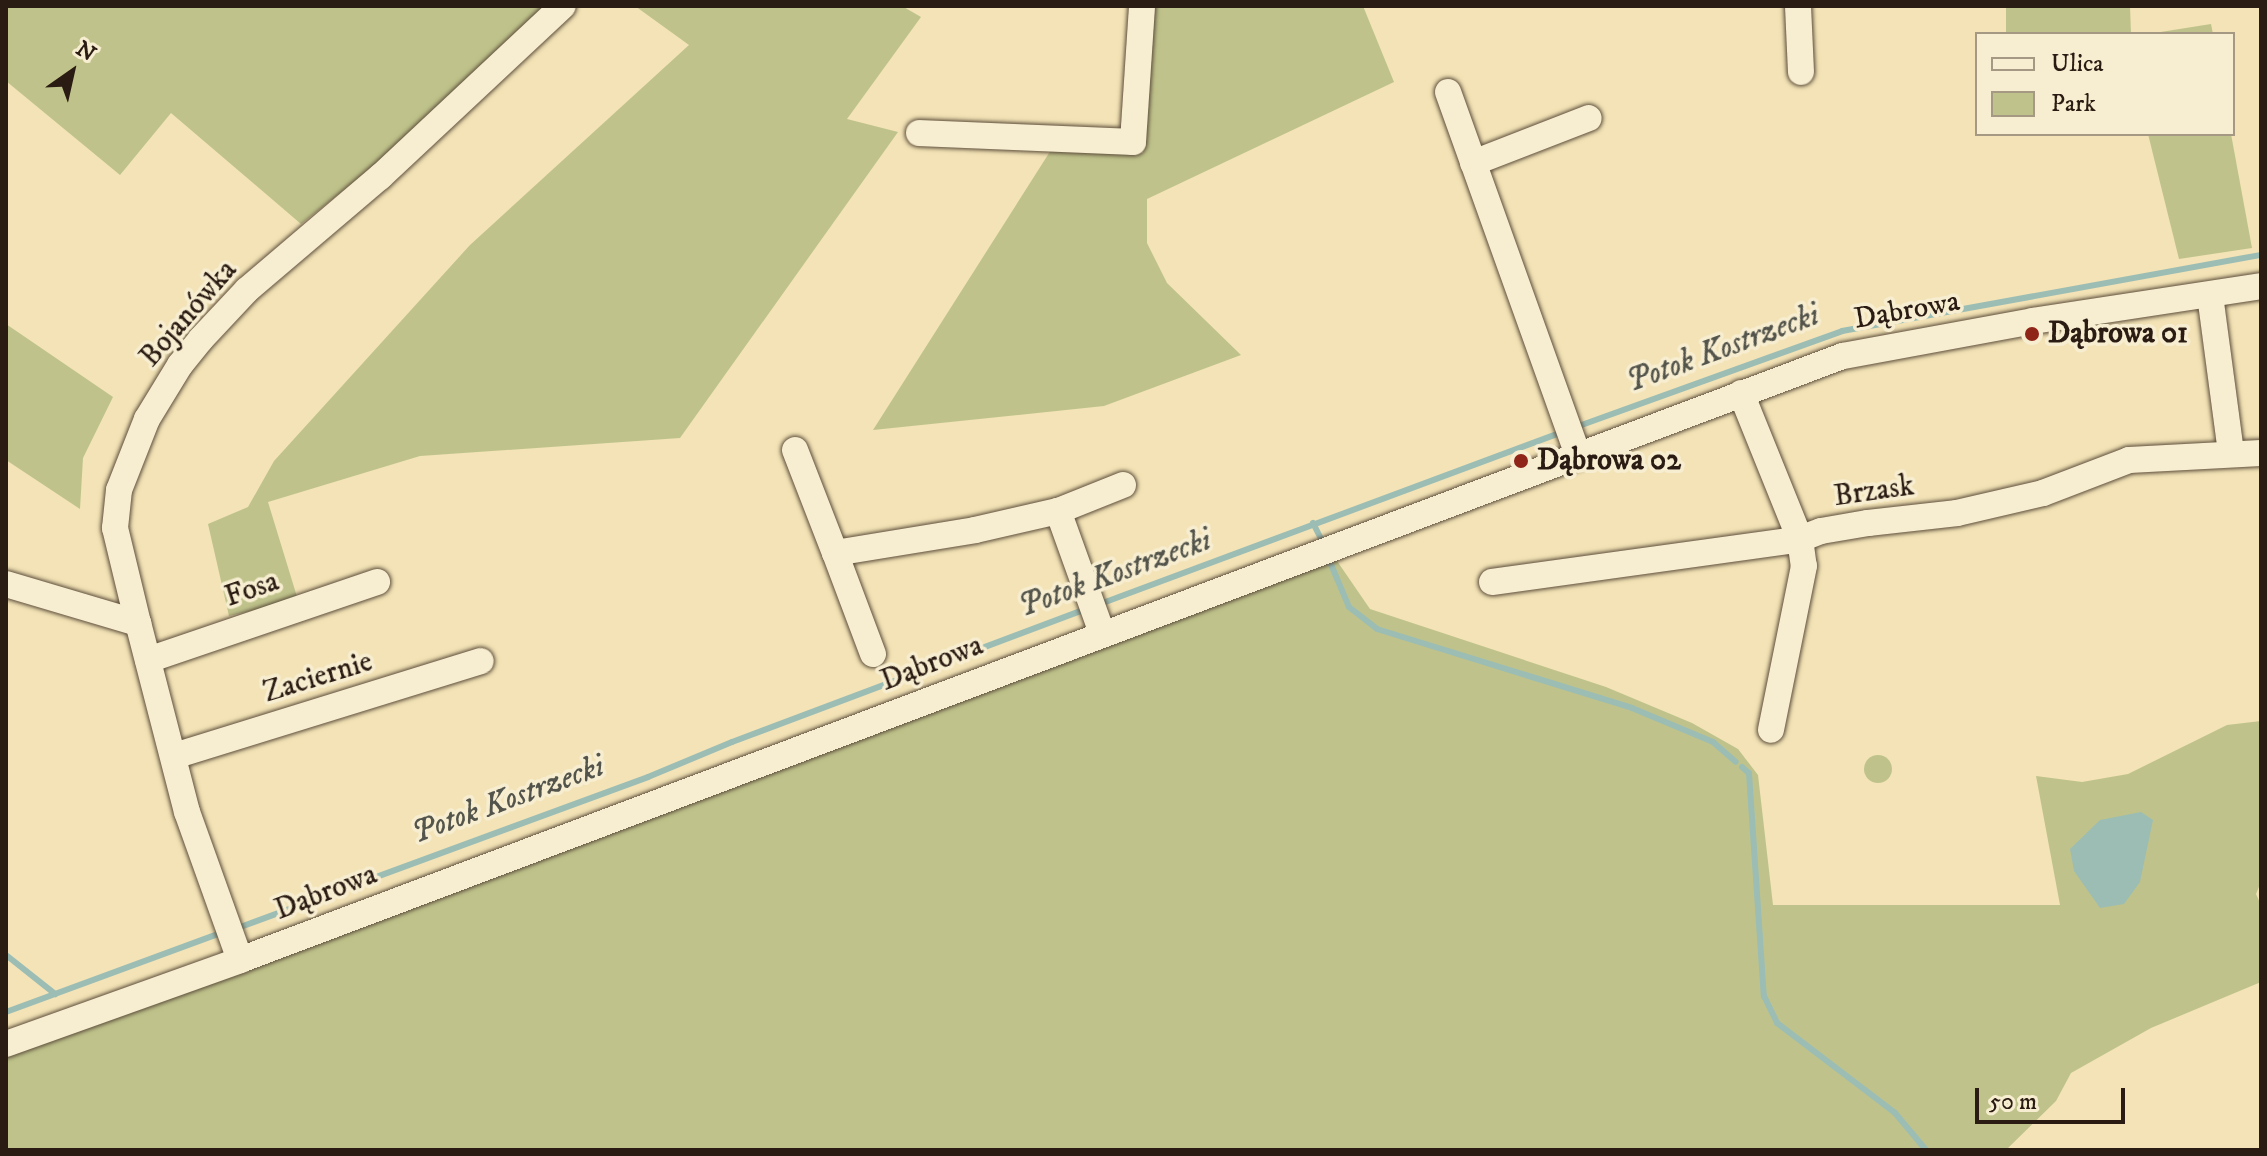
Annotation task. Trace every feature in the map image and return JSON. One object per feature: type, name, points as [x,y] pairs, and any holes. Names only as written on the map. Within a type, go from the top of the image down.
[{"type":"street","name":"Bojanówka","points":[[233,941],[187,812],[138,623],[115,528],[119,490],[147,419],[180,365],[247,290],[380,177],[563,6]]},
{"type":"street","points":[[919,133],[1133,142],[1142,6]]},
{"type":"street","points":[[1798,6],[1801,72]]},
{"type":"street","points":[[1448,92],[1571,438]]},
{"type":"street","points":[[1473,163],[1589,118]]},
{"type":"street","name":"Dąbrowa","points":[[6,1044],[233,941],[1571,438],[1741,393],[1843,356],[2033,321],[2261,286]]},
{"type":"street","points":[[2210,295],[2231,453]]},
{"type":"street","points":[[1741,393],[1800,539],[1804,566],[1771,730]]},
{"type":"street","points":[[795,450],[873,654]]},
{"type":"street","name":"Brzask","points":[[1492,582],[1800,539],[1821,531],[1868,523],[1972,510],[2043,493],[2129,460],[2261,453]]},
{"type":"street","points":[[835,553],[975,530],[1058,511],[1123,485]]},
{"type":"street","points":[[1058,511],[1096,616]]},
{"type":"street","name":"Fosa","points":[[148,660],[377,582]]},
{"type":"street","points":[[6,584],[138,623]]},
{"type":"street","name":"Zaciernie","points":[[174,756],[481,661]]},
{"type":"green space","points":[[6,6],[552,6],[373,167],[301,224],[171,113],[120,175],[6,81]]},
{"type":"green space","points":[[635,6],[902,6],[921,17],[847,119],[898,132],[680,438],[420,456],[268,502],[298,600],[229,616],[208,524],[248,507],[274,461],[470,245],[689,45]]},
{"type":"green space","points":[[1150,6],[1363,6],[1394,82],[1147,199],[1147,243],[1167,283],[1241,355],[1104,406],[873,430],[1051,150],[1143,153]]},
{"type":"green space","points":[[2006,6],[2130,6],[2131,32],[2006,32]]},
{"type":"green space","points":[[2211,24],[2213,32],[2161,32]]},
{"type":"green space","points":[[2148,136],[2231,136],[2252,248],[2179,259]]},
{"type":"green space","points":[[6,324],[113,397],[83,458],[80,509],[6,460]]},
{"type":"green space","points":[[1335,558],[1370,609],[1606,687],[1692,723],[1738,749],[1758,775],[1773,905],[2060,905],[2036,776],[2082,782],[2128,774],[2227,725],[2261,721],[2261,882],[2256,894],[2261,905],[2261,982],[2151,1028],[2071,1073],[2056,1101],[2006,1150],[6,1150],[6,1057]]},
{"type":"green space","points":[[1878,755],[1888,759],[1892,769],[1888,779],[1878,783],[1868,779],[1864,769],[1868,759]]},
{"type":"water","points":[[2141,812],[2153,820],[2140,882],[2124,904],[2100,908],[2074,871],[2070,849],[2100,820]]},
{"type":"waterway","name":"Potok Kostrzecki","points":[[1576,427],[1842,331],[2261,255]]},
{"type":"waterway","name":"Potok Kostrzecki","points":[[1100,604],[1562,432]]},
{"type":"waterway","points":[[1313,523],[1320,537]]},
{"type":"waterway","points":[[1330,562],[1349,607],[1377,629],[1632,708],[1713,742],[1736,762]]},
{"type":"waterway","name":"Potok Kostrzecki","points":[[235,929],[648,777],[732,742],[1085,609]]},
{"type":"waterway","points":[[1742,767],[1749,773],[1764,996],[1777,1023],[1895,1113],[1926,1150]]},
{"type":"waterway","name":"Potok Kostrzecki","points":[[6,1012],[224,932]]},
{"type":"waterway","points":[[6,955],[55,994]]},
{"type":"place","name":"Dąbrowa 01","points":[[2032,334]]},
{"type":"place","name":"Dąbrowa 02","points":[[1521,461]]}]
